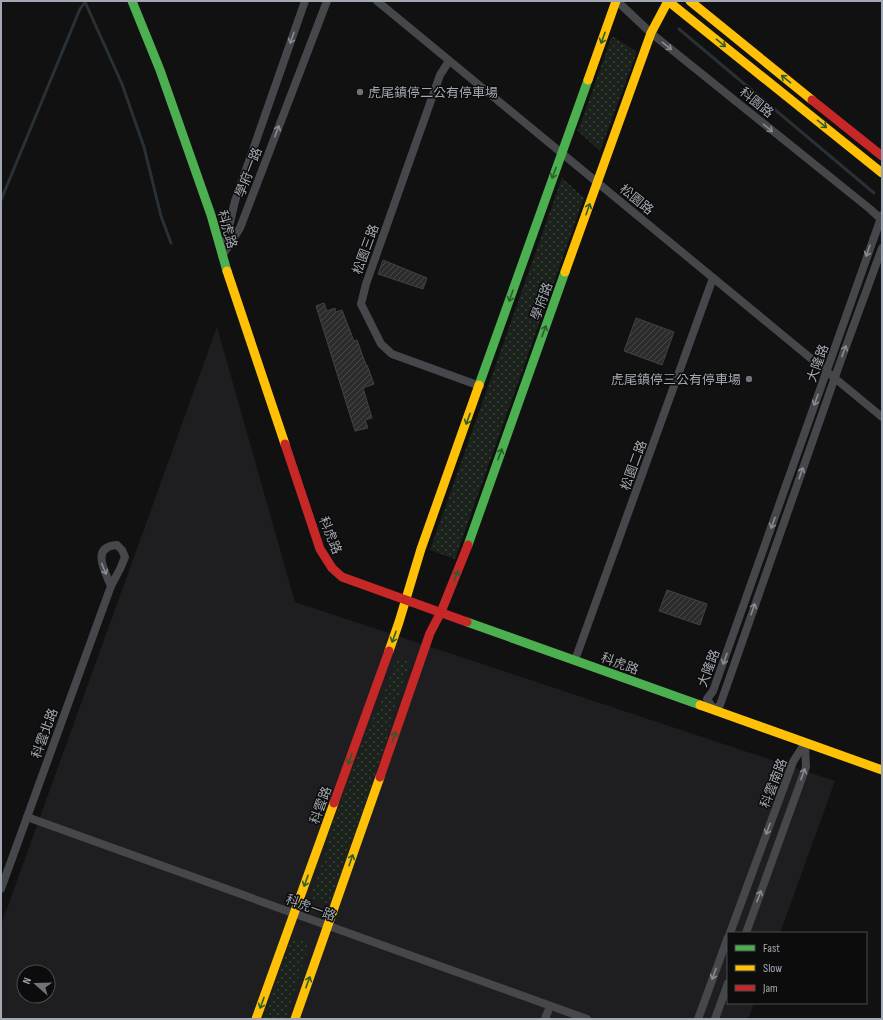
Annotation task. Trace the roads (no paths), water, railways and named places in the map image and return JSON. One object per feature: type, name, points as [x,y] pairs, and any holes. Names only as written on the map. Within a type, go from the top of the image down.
[{"type":"street","name":"科虎路","points":[[132,1],[160,70],[211,215],[222,256],[320,548],[335,572],[342,577],[882,770]]},
{"type":"street","name":"學府一路","points":[[222,256],[235,201],[305,1]]},
{"type":"street","name":"學府一路","points":[[222,256],[240,228],[327,1]]},
{"type":"street","name":"松園路","points":[[377,1],[882,417]]},
{"type":"street","name":"科園路","points":[[617,1],[651,33],[881,218]]},
{"type":"street","points":[[406,599],[421,549],[617,1]]},
{"type":"street","name":"科園路","points":[[668,1],[882,173]]},
{"type":"street","name":"學府路","points":[[441,612],[466,549],[651,33],[668,1]]},
{"type":"street","points":[[690,1],[882,156]]},
{"type":"street","name":"松園三路","points":[[449,61],[440,75],[366,284],[361,304],[381,344],[392,354],[480,386]]},
{"type":"street","name":"大隆路","points":[[881,218],[716,684],[708,699],[714,710],[720,705],[882,248]]},
{"type":"street","name":"松園二路","points":[[575,660],[713,278]]},
{"type":"street","name":"科雲北路","points":[[1,889],[111,586]]},
{"type":"street","name":"科雲路","points":[[256,1019],[295,914],[406,599]]},
{"type":"street","points":[[295,1019],[430,633],[441,612]]},
{"type":"street","name":"科雲南路","points":[[730,932],[792,762],[805,743]]},
{"type":"street","name":"科雲南路","points":[[746,932],[806,767],[805,743]]},
{"type":"street","name":"科虎一路","points":[[27,817],[587,1019]]},
{"type":"street","points":[[698,1019],[727,940]]},
{"type":"street","points":[[715,1019],[727,986]]},
{"type":"street","points":[[545,1019],[550,1006]]},
{"type":"waterway","points":[[1,200],[80,9],[85,2],[122,84],[144,147],[161,216],[171,243]]},
{"type":"waterway","points":[[679,29],[874,193]]},
{"type":"place","name":"虎尾鎮停二公有停車場","points":[[360,92]]},
{"type":"place","name":"虎尾鎮停三公有停車場","points":[[749,379]]}]
